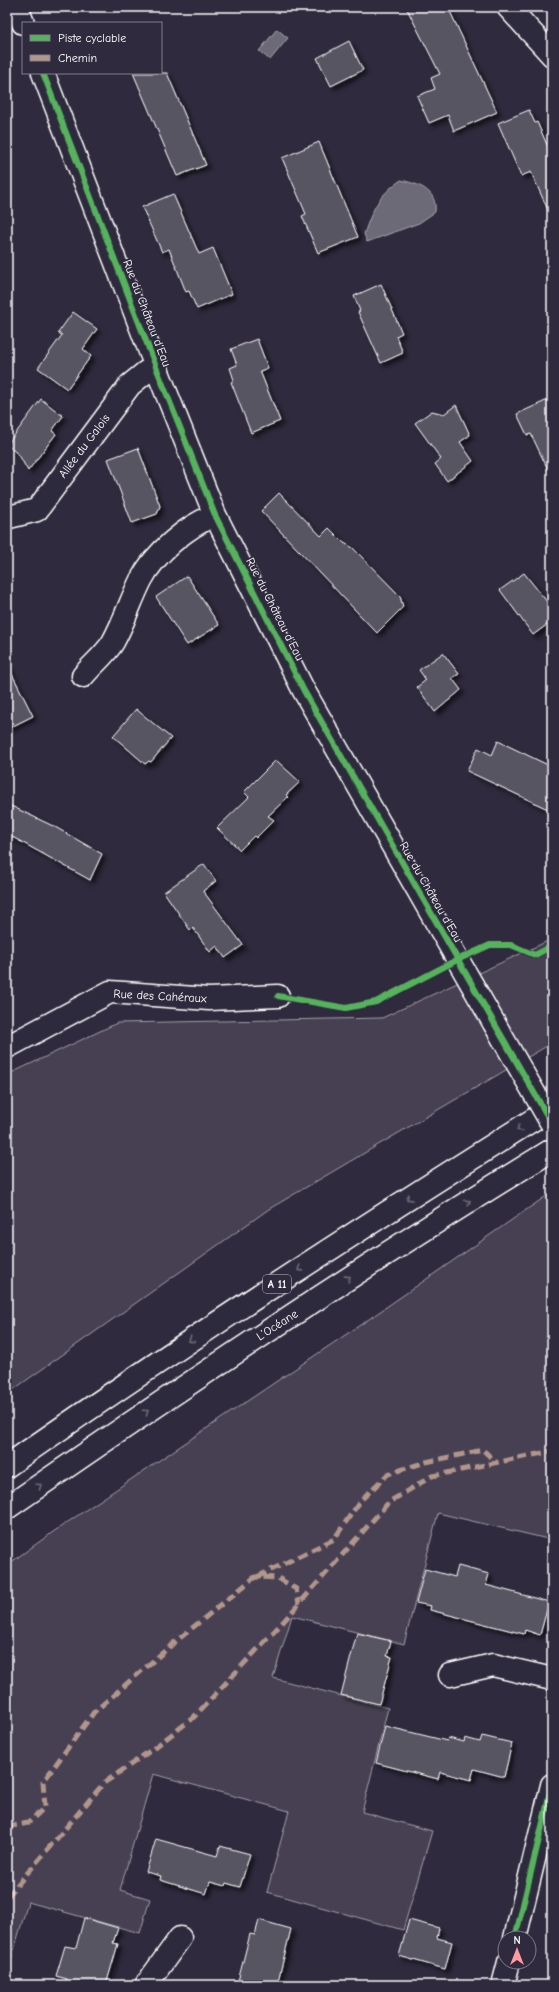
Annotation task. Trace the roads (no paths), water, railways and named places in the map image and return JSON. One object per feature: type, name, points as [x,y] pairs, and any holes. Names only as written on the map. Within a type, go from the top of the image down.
[{"type":"main road","points":[[17,7],[23,22]]},
{"type":"main road","points":[[508,7],[552,55]]},
{"type":"main road","name":"Rue du Château d'Eau","points":[[43,74],[156,367],[215,515],[304,691],[552,1124]]},
{"type":"main road","name":"Allée du Galois","points":[[10,517],[36,510],[130,385],[146,372],[156,367]]},
{"type":"main road","points":[[83,676],[112,643],[142,579],[161,554],[185,530],[200,521],[215,515]]},
{"type":"main road","name":"Rue des Cahéraux","points":[[7,1047],[110,992],[209,999],[278,996]]},
{"type":"main road","name":"A 11","points":[[7,1466],[212,1326],[552,1108]]},
{"type":"main road","name":"L’Océane","points":[[7,1508],[254,1340],[357,1272],[552,1150]]},
{"type":"main road","points":[[450,1675],[493,1665],[552,1679]]},
{"type":"main road","points":[[517,1930],[552,1785]]},
{"type":"main road","points":[[146,1985],[180,1938]]},
{"type":"main road","points":[[503,1985],[507,1970]]}]
